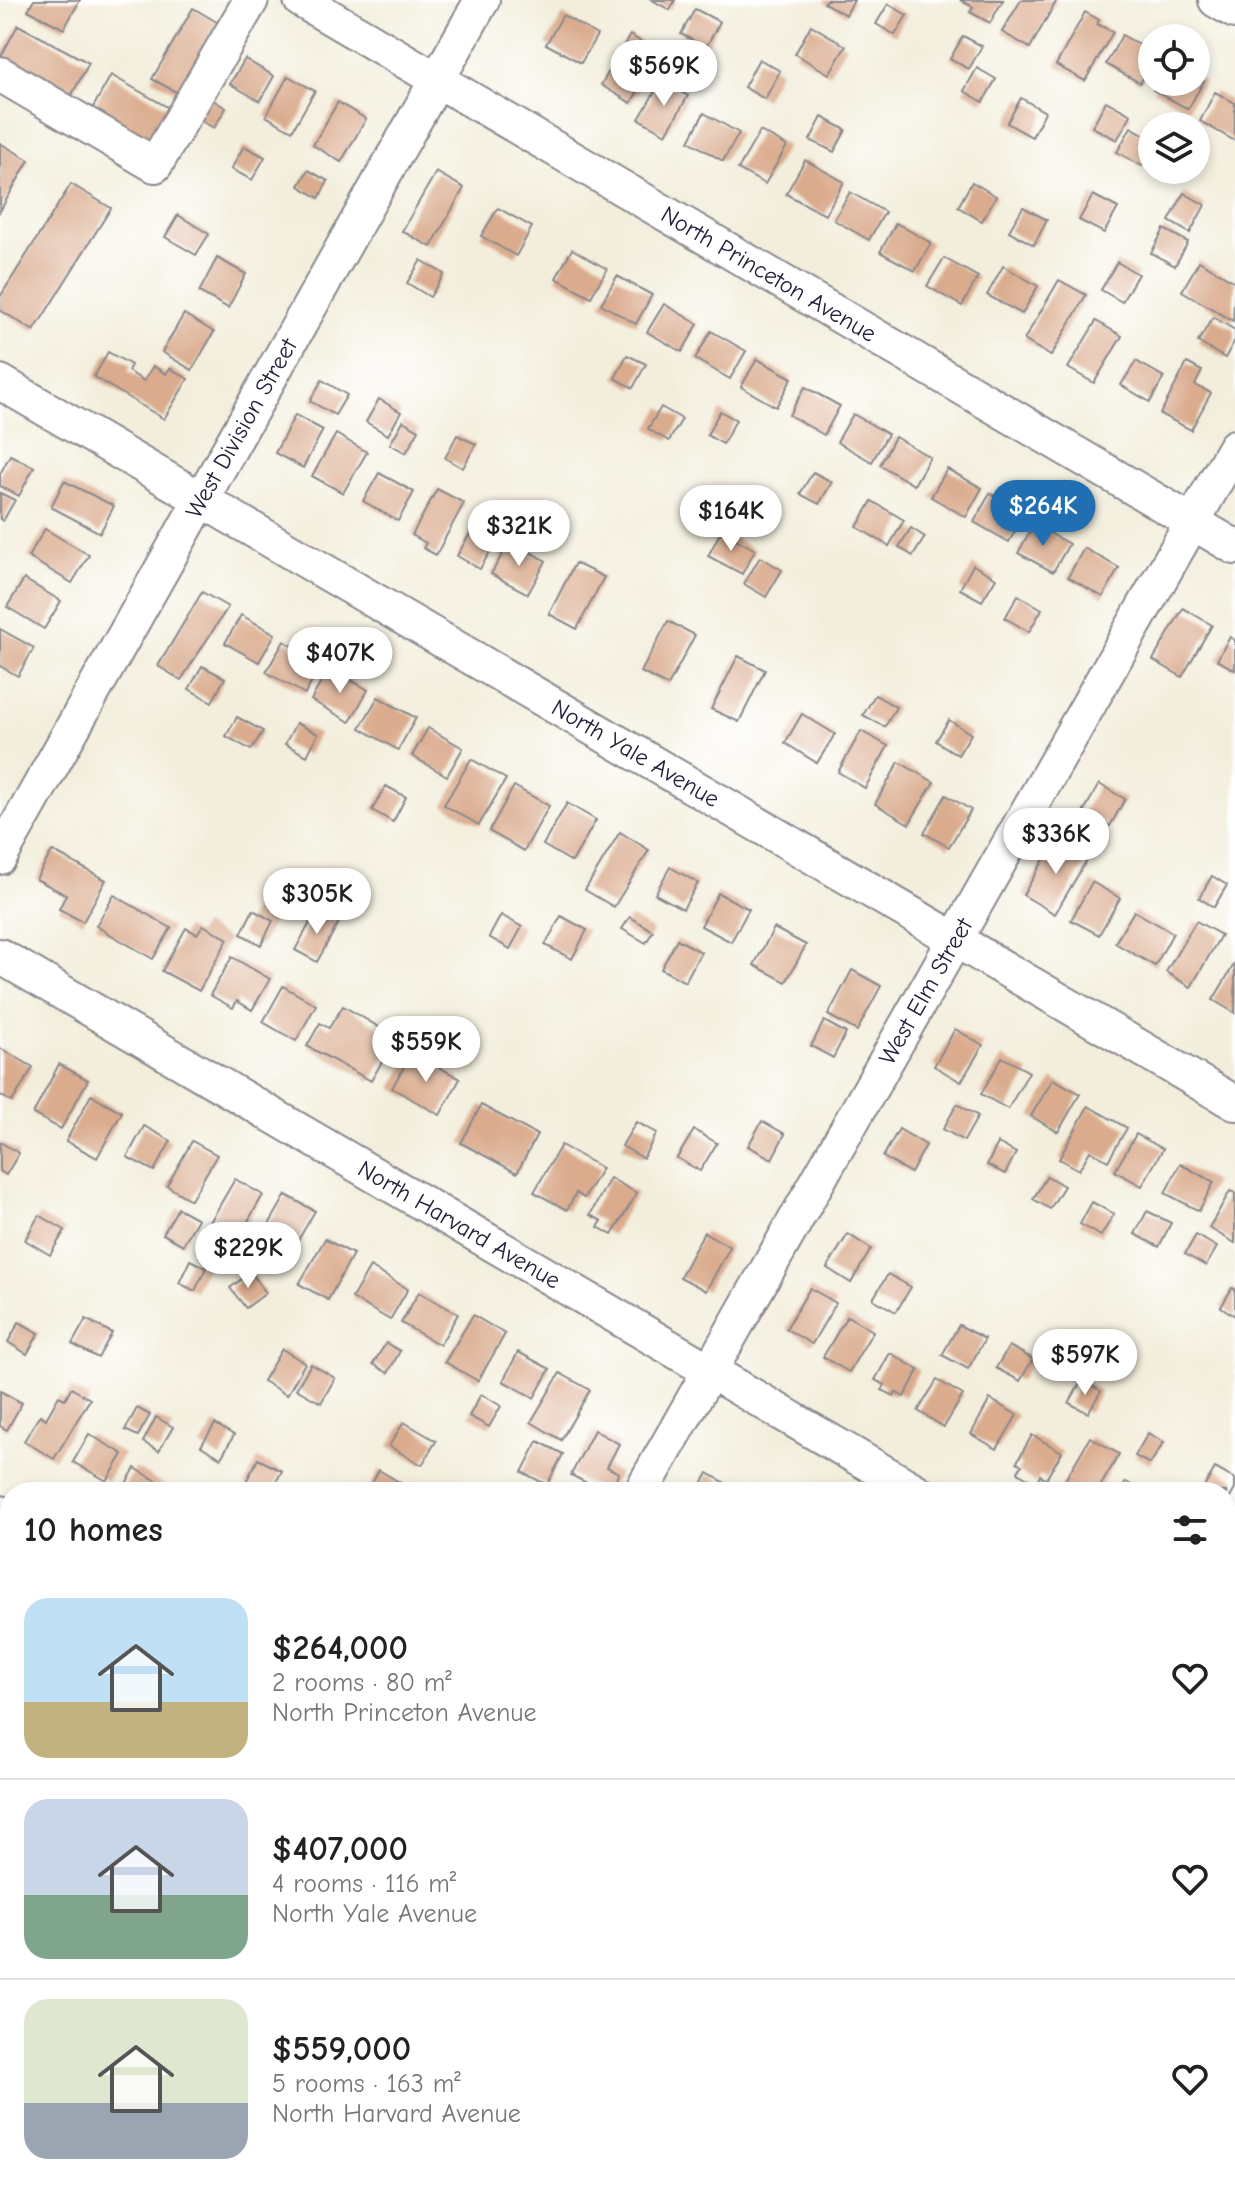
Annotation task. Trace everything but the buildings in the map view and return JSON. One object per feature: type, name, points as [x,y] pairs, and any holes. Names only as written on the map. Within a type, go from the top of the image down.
[{"type":"street","points":[[0,74],[155,165],[251,0]]},
{"type":"street","name":"North Princeton Avenue","points":[[301,0],[1235,547]]},
{"type":"street","name":"West Division Street","points":[[0,857],[482,0]]},
{"type":"street","points":[[1216,0],[1235,11]]},
{"type":"street","name":"North Yale Avenue","points":[[0,382],[1235,1103]]},
{"type":"street","name":"West Elm Street","points":[[647,1482],[1235,447]]},
{"type":"street","name":"North Harvard Avenue","points":[[0,956],[900,1482]]}]
